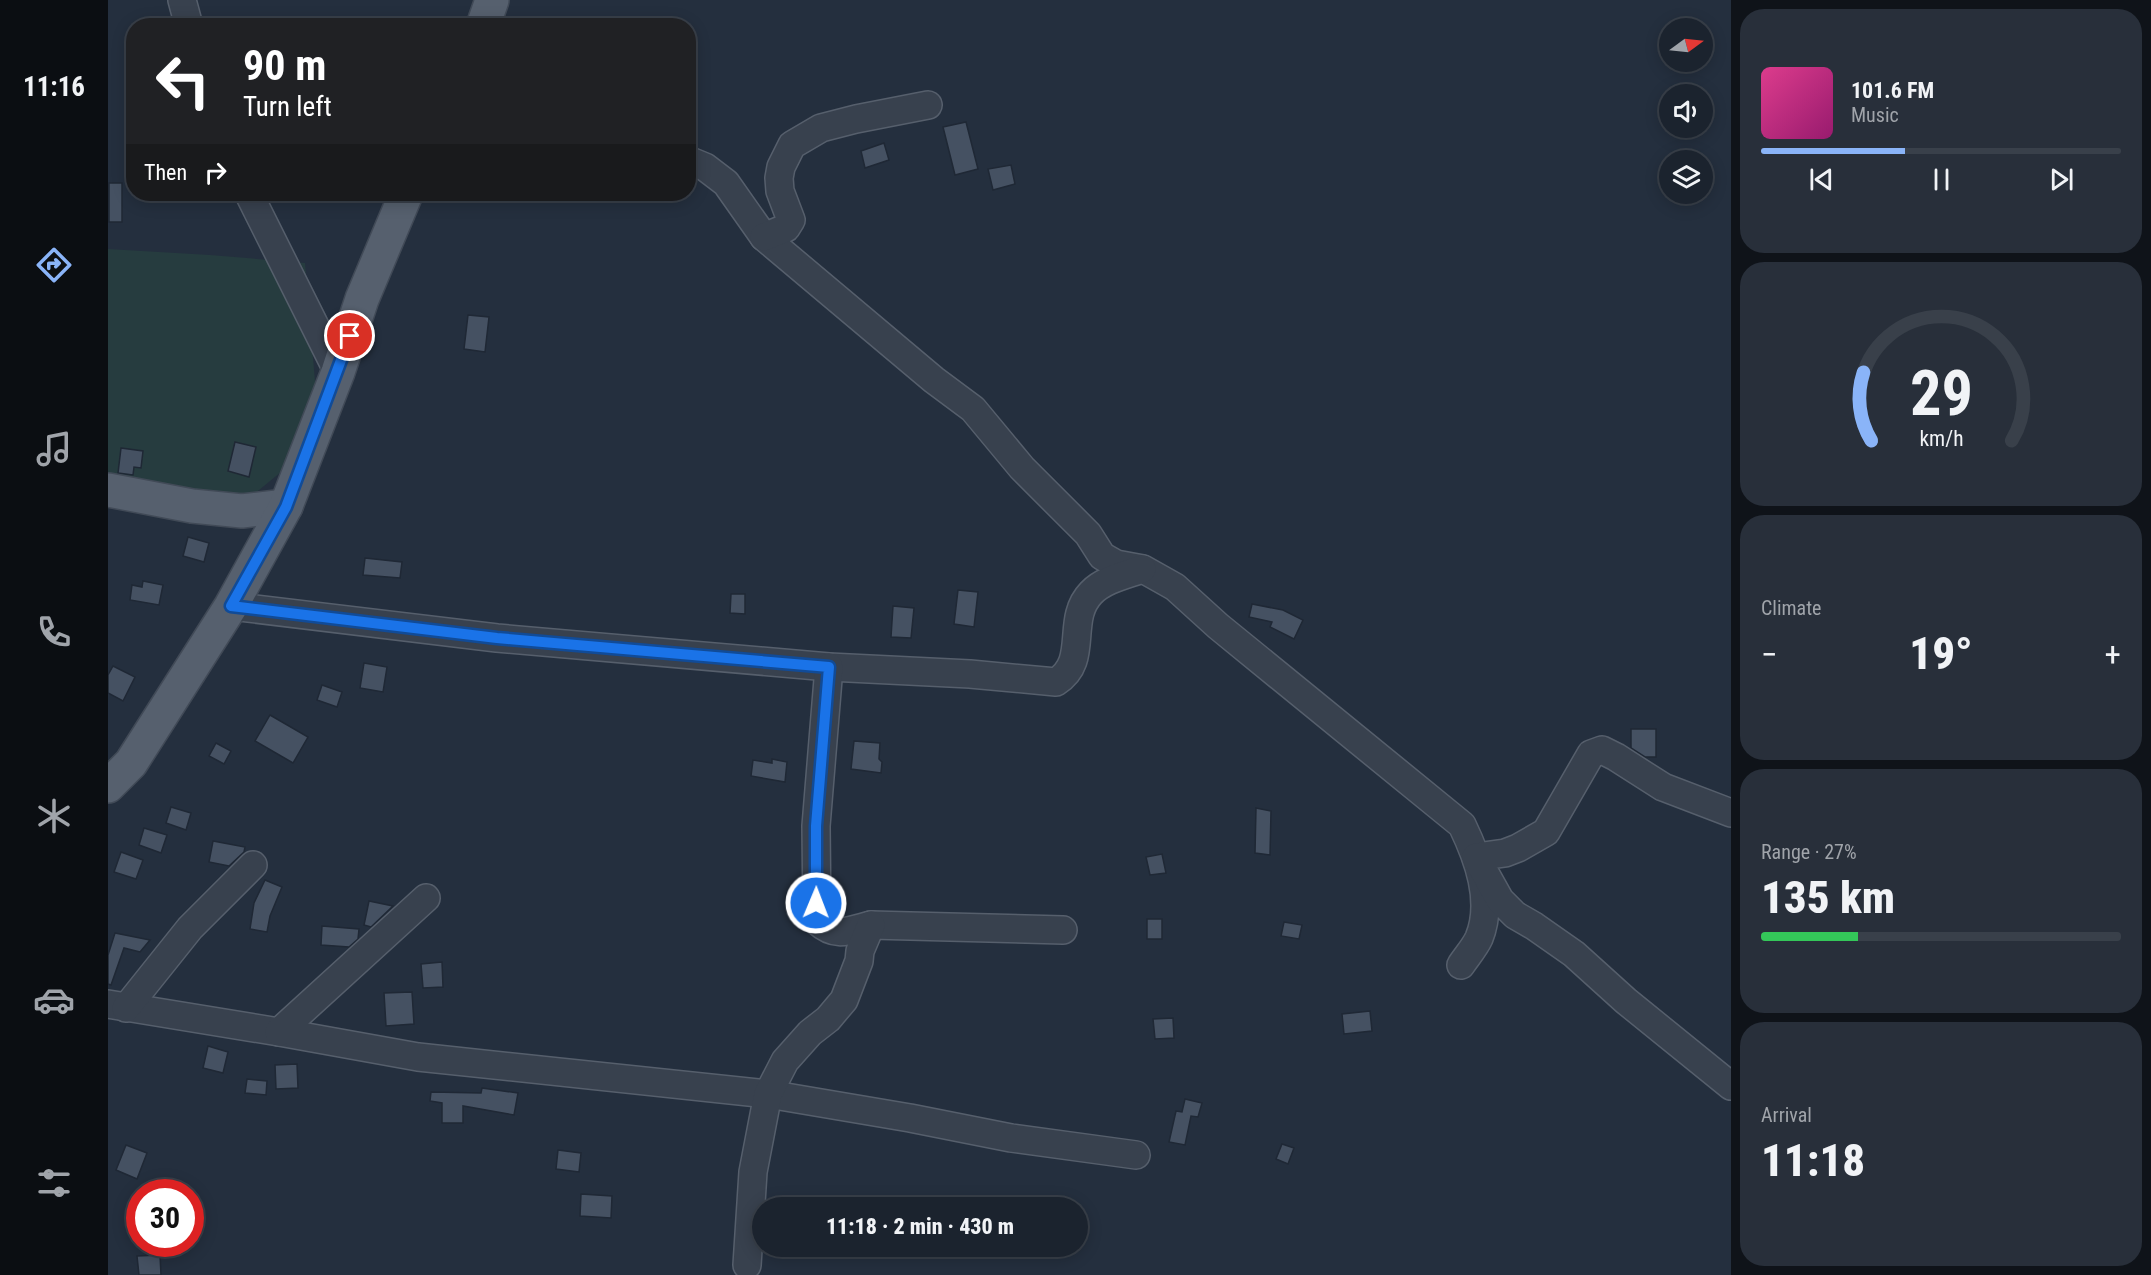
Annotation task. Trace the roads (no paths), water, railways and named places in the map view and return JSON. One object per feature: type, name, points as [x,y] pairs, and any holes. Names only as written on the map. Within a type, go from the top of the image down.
[{"type":"main road","points":[[486,18],[492,0]]},
{"type":"main road","points":[[108,786],[131,764],[231,606],[286,507],[338,372],[362,299],[403,201]]},
{"type":"main road","points":[[108,490],[192,506],[232,510],[286,507]]},
{"type":"street","points":[[182,0],[187,18]]},
{"type":"street","points":[[764,237],[786,228],[791,220],[780,191],[779,178],[781,167],[792,145],[821,128],[928,105]]},
{"type":"street","points":[[696,163],[705,167],[726,183],[764,237],[934,380],[973,409],[1022,468],[1088,534],[1102,556],[1116,564],[1143,569],[1175,586],[1218,626],[1462,825],[1476,857],[1500,900],[1515,915],[1574,954],[1626,1001],[1731,1086]]},
{"type":"street","points":[[252,201],[338,372]]},
{"type":"street","points":[[231,606],[497,638],[829,667],[970,674],[1056,682],[1067,675],[1075,659],[1078,615],[1090,593],[1110,581],[1143,569]]},
{"type":"street","points":[[829,667],[816,826],[817,921],[827,930],[843,932],[871,925],[1063,930]]},
{"type":"street","points":[[1476,857],[1505,853],[1546,832],[1591,754],[1602,750],[1663,787],[1731,813]]},
{"type":"street","points":[[1461,965],[1479,938],[1485,914],[1483,884],[1476,857]]},
{"type":"street","points":[[117,1006],[190,928],[253,866]]},
{"type":"street","points":[[279,1032],[426,898]]},
{"type":"street","points":[[747,1265],[753,1172],[768,1095],[785,1061],[810,1033],[828,1019],[843,1000],[871,925]]},
{"type":"street","points":[[117,1006],[418,1057],[768,1095],[910,1118],[1011,1138],[1136,1155]]}]
